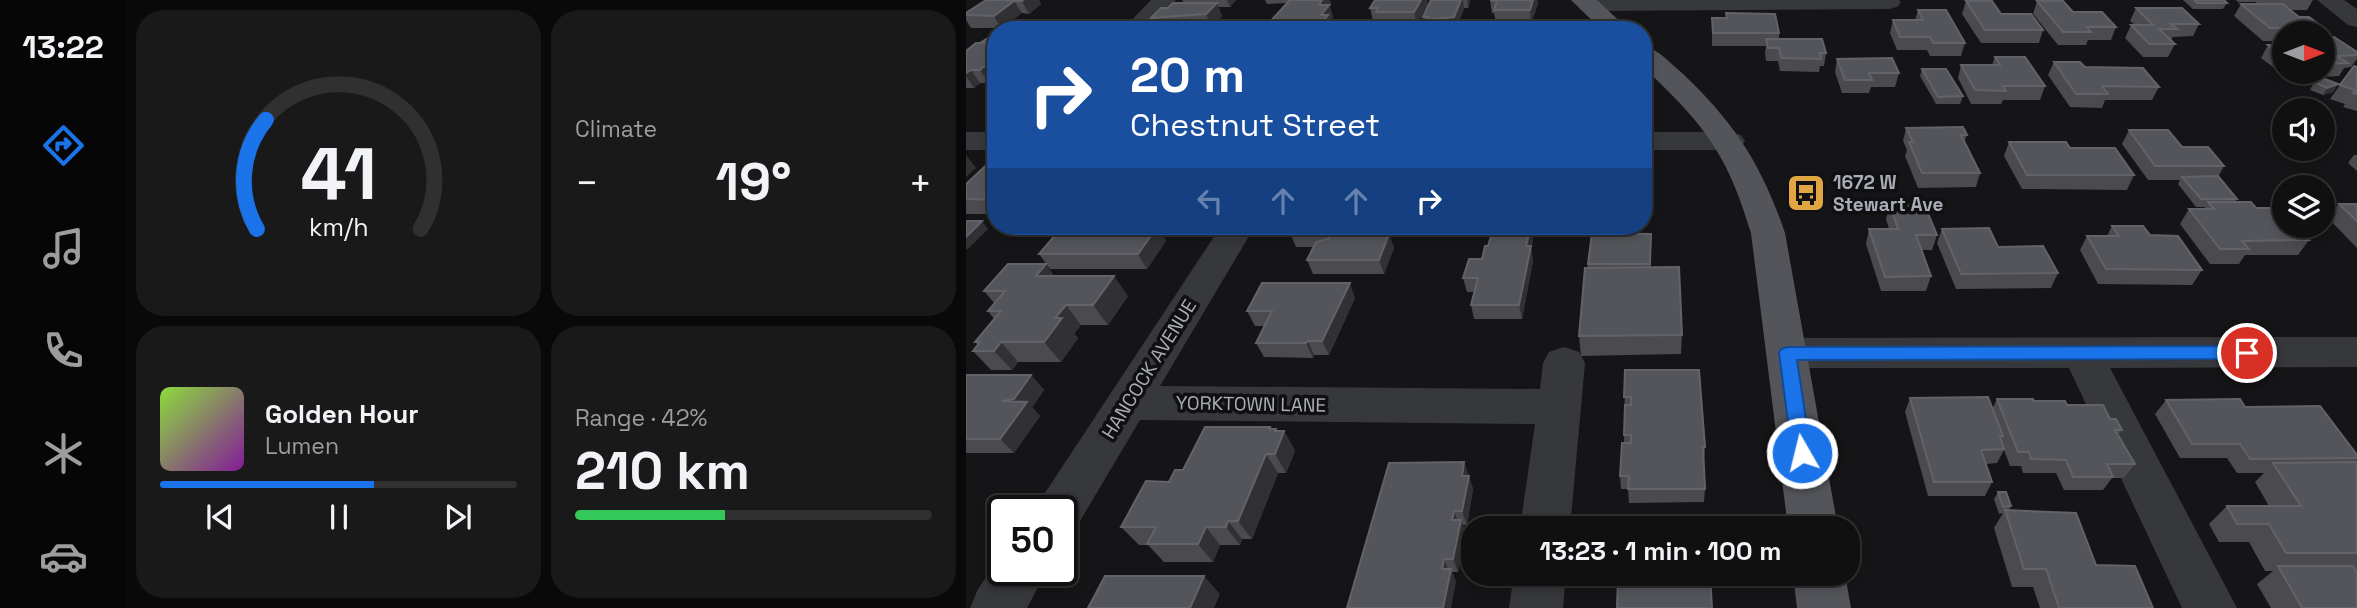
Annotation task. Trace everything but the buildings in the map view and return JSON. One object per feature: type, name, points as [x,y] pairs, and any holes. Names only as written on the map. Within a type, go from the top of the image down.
[{"type":"main road","points":[[1586,2],[1607,21]]},
{"type":"main road","points":[[1652,61],[1717,122],[1746,167],[1768,233],[1810,516]]},
{"type":"main road","points":[[1821,586],[1824,608]]},
{"type":"street","points":[[1143,21],[1164,0]]},
{"type":"street","points":[[2329,0],[2357,20]]},
{"type":"street","points":[[1586,2],[1889,2]]},
{"type":"street","points":[[966,141],[987,141]]},
{"type":"street","points":[[1652,141],[1730,141]]},
{"type":"street","name":"HANCOCK AVENUE","points":[[1069,495],[1232,235]]},
{"type":"street","points":[[1787,353],[2357,352]]},
{"type":"street","points":[[2082,353],[2210,608]]},
{"type":"street","points":[[1546,516],[1564,363]]},
{"type":"street","name":"YORKTOWN LANE","points":[[1129,403],[1559,407]]},
{"type":"street","points":[[998,608],[1011,586]]},
{"type":"street","points":[[1536,608],[1539,586]]},
{"type":"place","name":"1672 W Stewart Ave","points":[[1806,193]]},
{"type":"route","points":[[1802,453],[1787,353],[2247,353]]}]
